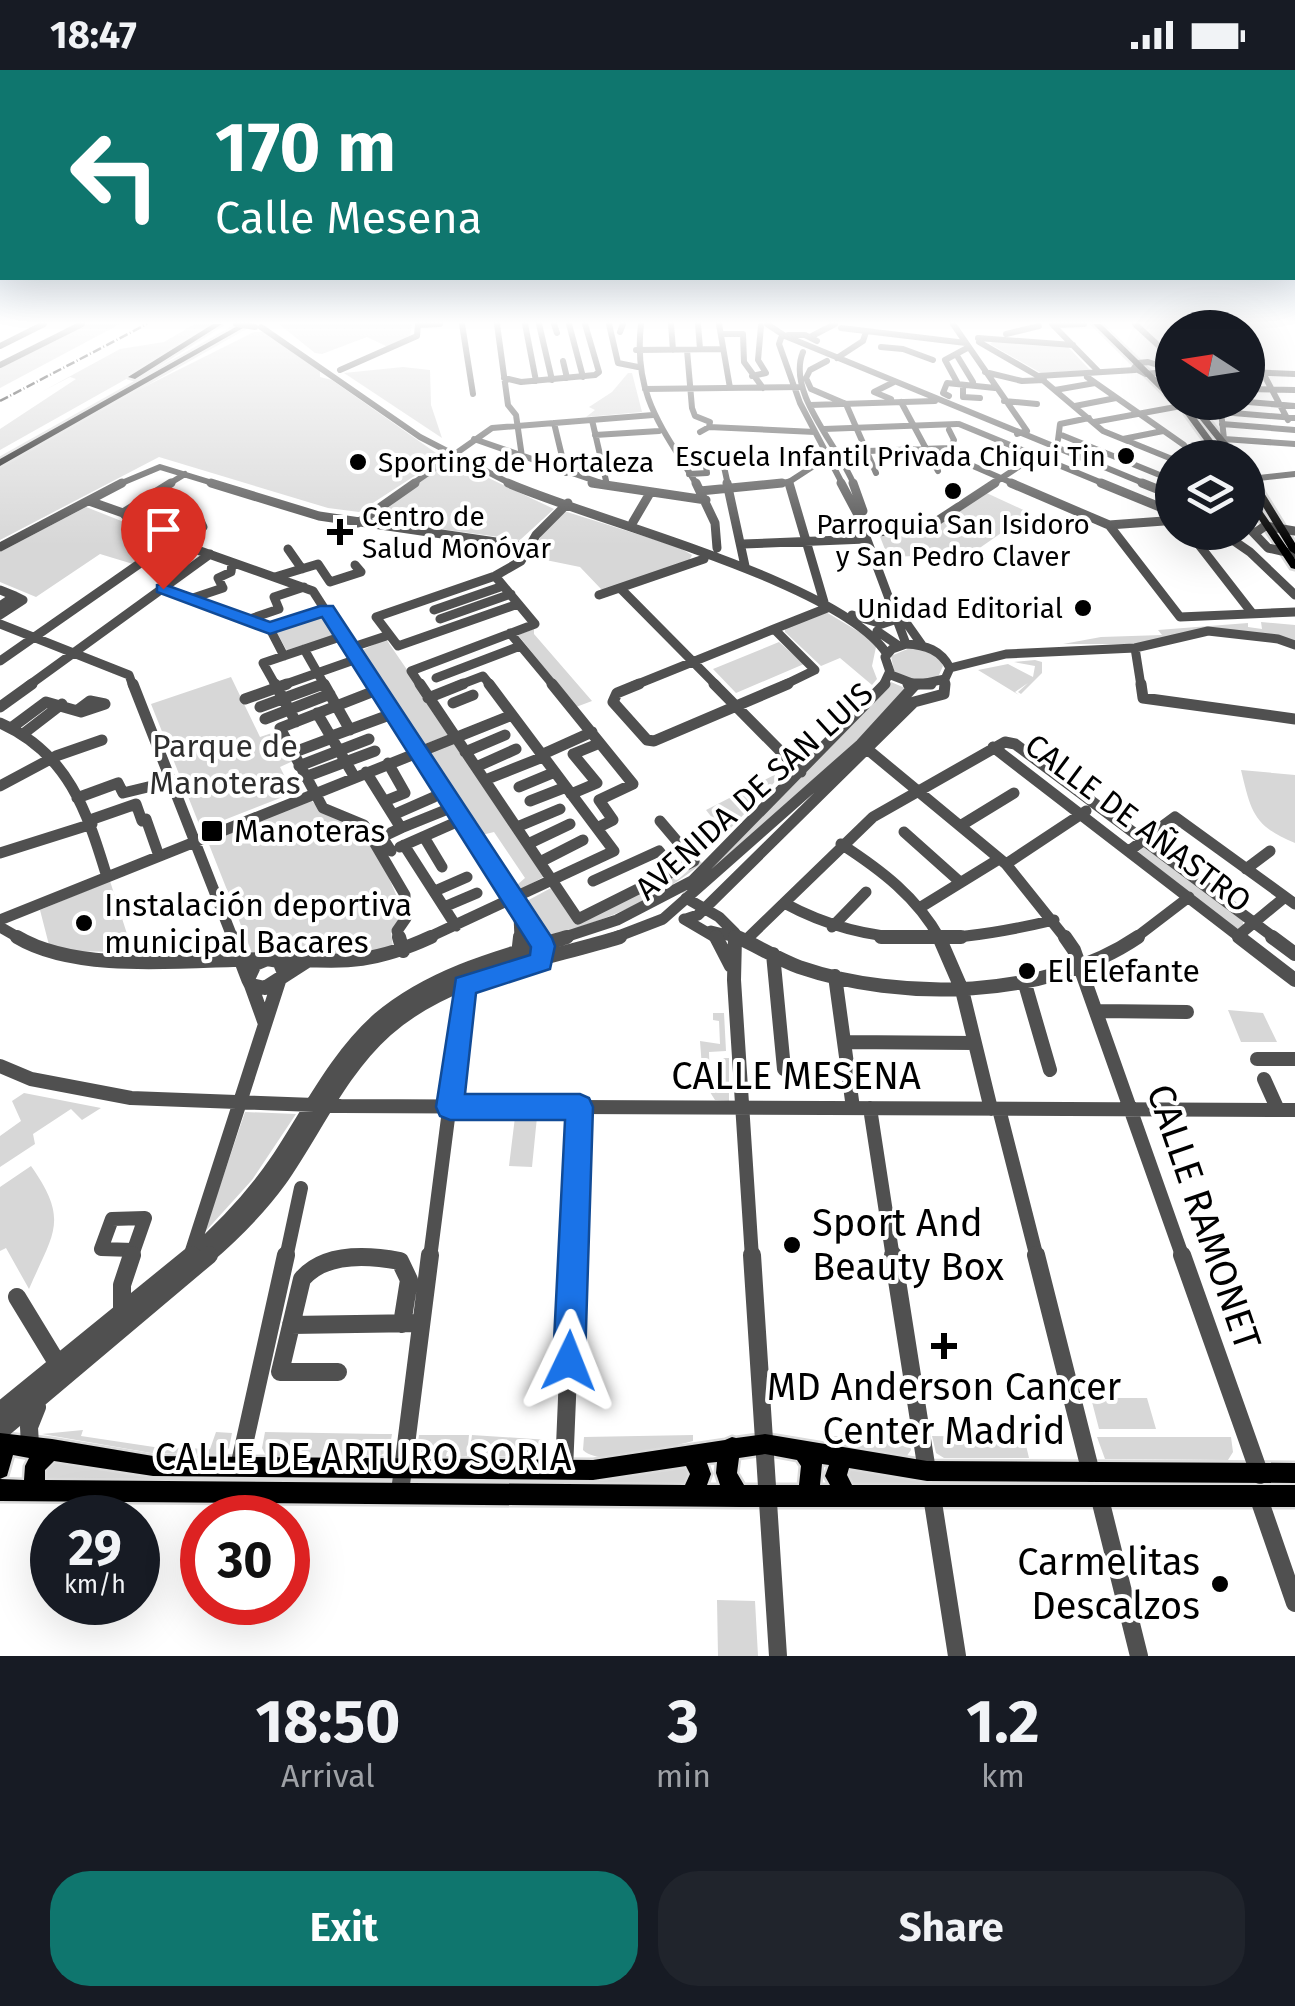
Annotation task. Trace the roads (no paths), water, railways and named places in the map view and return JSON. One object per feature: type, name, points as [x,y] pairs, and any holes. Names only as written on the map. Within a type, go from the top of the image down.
[{"type":"highway","points":[[47,428],[96,398]]},
{"type":"highway","points":[[0,455],[101,398]]},
{"type":"highway","points":[[0,463],[117,398]]},
{"type":"main road","points":[[1209,421],[1224,439]]},
{"type":"main road","points":[[1265,502],[1281,526],[1295,566]]},
{"type":"main road","points":[[1265,534],[1292,553]]},
{"type":"main road","points":[[0,1469],[1,1439]]},
{"type":"main road","name":"CALLE DE ARTURO SORIA","points":[[1,1439],[152,1466],[238,1468],[622,1468],[765,1444],[927,1471],[1277,1496]]},
{"type":"main road","points":[[34,1490],[41,1447]]},
{"type":"main road","points":[[732,1447],[724,1468],[738,1496]]},
{"type":"main road","points":[[803,1450],[812,1464],[808,1496]]},
{"type":"main road","points":[[691,1495],[702,1474],[692,1455]]},
{"type":"main road","points":[[842,1458],[836,1476],[846,1496]]},
{"type":"main road","name":"CALLE DE ARTURO SORIA","points":[[0,1490],[932,1496],[1258,1472],[1295,1473]]},
{"type":"street","points":[[372,398],[453,453],[567,504],[703,553],[720,554],[826,604],[876,636],[887,654]]},
{"type":"street","points":[[508,398],[518,426],[522,457]]},
{"type":"street","points":[[647,398],[659,432],[706,500],[720,554],[852,615],[882,624],[897,619]]},
{"type":"street","points":[[692,398],[695,416],[710,422],[711,430]]},
{"type":"street","points":[[807,398],[819,430],[840,452],[904,618],[922,645]]},
{"type":"street","points":[[807,398],[897,619],[902,645]]},
{"type":"street","points":[[832,398],[846,404],[876,473]]},
{"type":"street","points":[[890,398],[898,401],[938,471]]},
{"type":"street","points":[[916,402],[920,398]]},
{"type":"street","points":[[810,405],[945,398]]},
{"type":"street","points":[[945,398],[973,414],[1155,488]]},
{"type":"street","points":[[1002,398],[1019,431]]},
{"type":"street","points":[[1065,398],[1104,431],[1155,452]]},
{"type":"street","points":[[1075,406],[1116,398]]},
{"type":"street","points":[[1116,398],[1176,440]]},
{"type":"street","points":[[1244,420],[1295,431],[1277,398]]},
{"type":"street","points":[[1004,401],[1036,404]]},
{"type":"street","points":[[1265,403],[1295,406]]},
{"type":"street","points":[[1052,443],[1060,424],[1155,410]]},
{"type":"street","points":[[1011,411],[1019,431]]},
{"type":"street","points":[[959,424],[973,414]]},
{"type":"street","points":[[358,523],[492,428],[653,415]]},
{"type":"street","points":[[1265,417],[1291,418]]},
{"type":"street","points":[[592,420],[607,485]]},
{"type":"street","points":[[1222,420],[1224,439],[1295,444]]},
{"type":"street","points":[[556,422],[566,473]]},
{"type":"street","points":[[936,424],[949,430],[968,428]]},
{"type":"street","points":[[700,432],[959,424],[1036,455],[1155,511]]},
{"type":"street","points":[[739,442],[742,429]]},
{"type":"street","points":[[949,430],[954,440],[950,448]]},
{"type":"street","points":[[771,444],[772,431]]},
{"type":"street","points":[[876,532],[925,530],[1052,443],[1104,431]]},
{"type":"street","points":[[1123,439],[1163,431]]},
{"type":"street","points":[[595,435],[659,432]]},
{"type":"street","points":[[474,439],[607,485],[706,500]]},
{"type":"street","points":[[1073,440],[1155,473]]},
{"type":"street","points":[[1283,444],[1295,453]]},
{"type":"street","points":[[700,491],[737,484],[789,482],[840,452],[950,448]]},
{"type":"street","points":[[950,448],[957,459],[1109,525],[1180,617],[1295,612]]},
{"type":"street","points":[[688,474],[707,473],[704,454],[721,453],[745,566]]},
{"type":"street","points":[[0,547],[154,467],[318,516],[530,546]]},
{"type":"street","points":[[123,513],[184,474]]},
{"type":"street","points":[[1265,477],[1295,474]]},
{"type":"street","points":[[789,482],[826,604]]},
{"type":"street","points":[[633,522],[650,492]]},
{"type":"street","points":[[89,501],[123,513],[138,529],[210,554],[232,568],[248,568],[314,591],[514,904],[539,957]]},
{"type":"street","points":[[567,504],[633,522],[703,553]]},
{"type":"street","points":[[518,604],[398,646],[376,617],[495,576],[521,561],[567,504]]},
{"type":"street","points":[[1109,525],[1155,521]]},
{"type":"street","points":[[1265,527],[1295,531]]},
{"type":"street","points":[[0,661],[190,530]]},
{"type":"street","points":[[743,544],[866,539]]},
{"type":"street","points":[[288,549],[302,569]]},
{"type":"street","points":[[1203,550],[1252,612]]},
{"type":"street","points":[[1244,550],[1295,595]]},
{"type":"street","points":[[599,595],[622,589],[703,553]]},
{"type":"street","points":[[0,707],[210,554]]},
{"type":"street","points":[[264,622],[279,609],[274,598],[302,569],[318,564],[330,582],[360,572],[355,565]]},
{"type":"street","points":[[163,589],[190,599],[204,598],[223,588],[218,578],[232,568]]},
{"type":"street","points":[[495,576],[535,624],[413,669],[428,698],[578,918],[694,862],[660,821]]},
{"type":"street","points":[[459,588],[482,617],[508,633],[520,646],[633,784],[599,800],[613,820],[597,828]]},
{"type":"street","points":[[622,589],[801,772]]},
{"type":"street","points":[[0,590],[23,600],[0,615]]},
{"type":"street","points":[[437,614],[507,590]]},
{"type":"street","points":[[0,606],[15,596]]},
{"type":"street","points":[[204,598],[247,620],[264,622],[326,610]]},
{"type":"street","points":[[426,600],[447,629],[468,646]]},
{"type":"street","points":[[774,629],[815,670],[654,741],[646,740],[613,702],[616,693],[826,604]]},
{"type":"street","points":[[498,611],[508,633]]},
{"type":"street","points":[[852,615],[902,645],[922,645],[943,656],[976,660]]},
{"type":"street","points":[[264,622],[284,656]]},
{"type":"street","points":[[468,622],[484,640]]},
{"type":"street","points":[[0,624],[129,675],[264,1020]]},
{"type":"street","points":[[447,629],[452,652]]},
{"type":"street","points":[[902,645],[887,654],[884,664],[889,673],[914,686],[931,686],[976,660],[1006,654],[1135,648],[1208,630],[1278,639],[1295,645]]},
{"type":"street","points":[[350,648],[389,635]]},
{"type":"street","points":[[296,722],[263,663],[343,636]]},
{"type":"street","points":[[422,638],[436,657]]},
{"type":"street","points":[[320,644],[334,668]]},
{"type":"street","points":[[406,644],[420,663]]},
{"type":"street","points":[[436,678],[520,646]]},
{"type":"street","points":[[1135,648],[1143,698],[1295,719]]},
{"type":"street","points":[[304,649],[350,730]]},
{"type":"street","points":[[943,656],[947,674]]},
{"type":"street","points":[[265,719],[290,710],[323,684],[334,668],[358,659]]},
{"type":"street","name":"AVENIDA DE SAN LUIS","points":[[0,1411],[189,1258],[261,1183],[360,1056],[391,1026],[413,1010],[464,986],[539,957],[672,896],[692,881],[801,772],[887,682],[889,673]]},
{"type":"street","name":"AVENIDA DE SAN LUIS","points":[[1,1439],[43,1397],[256,1210],[302,1150],[350,1051],[379,1019],[404,1000],[462,970],[518,954],[539,957],[572,953],[663,919],[914,702],[944,694],[947,674]]},
{"type":"street","points":[[428,698],[483,676],[614,851],[552,880],[514,904],[377,960],[71,956],[18,941],[0,923],[195,840],[512,715]]},
{"type":"street","points":[[245,699],[323,684]]},
{"type":"street","name":"AVENIDA DE SAN LUIS","points":[[686,920],[705,908],[865,746],[914,686]]},
{"type":"street","points":[[378,690],[280,728],[323,808],[364,824],[386,853]]},
{"type":"street","points":[[260,707],[281,692]]},
{"type":"street","points":[[453,704],[476,693]]},
{"type":"street","points":[[78,710],[62,704],[11,728],[53,760],[91,822],[107,877]]},
{"type":"street","points":[[317,713],[346,762],[385,802],[401,828]]},
{"type":"street","points":[[292,753],[392,714]]},
{"type":"street","points":[[485,780],[592,732]]},
{"type":"street","points":[[466,752],[506,735]]},
{"type":"street","points":[[298,766],[369,738]]},
{"type":"street","points":[[0,786],[56,756],[102,740]]},
{"type":"street","name":"CALLE DE AÑASTRO","points":[[1295,954],[1015,744],[1005,742],[993,747],[1295,980]]},
{"type":"street","points":[[530,802],[590,786],[568,758],[600,743]]},
{"type":"street","name":"CALLE RAMONET","points":[[865,746],[1002,861],[1054,920],[1082,967],[1258,1472],[1277,1496],[1295,1603]]},
{"type":"street","points":[[778,1656],[734,980],[741,936],[784,904],[841,844],[873,817],[993,747]]},
{"type":"street","points":[[476,767],[516,749]]},
{"type":"street","points":[[305,778],[375,751]]},
{"type":"street","points":[[385,802],[405,793],[388,763]]},
{"type":"street","points":[[519,787],[554,772]]},
{"type":"street","points":[[76,798],[118,783],[123,794],[152,786]]},
{"type":"street","points":[[960,826],[1014,793]]},
{"type":"street","points":[[393,815],[434,797]]},
{"type":"street","points":[[0,852],[136,804],[142,821],[146,819],[159,856]]},
{"type":"street","points":[[921,907],[1096,804]]},
{"type":"street","points":[[402,951],[397,931],[406,918],[408,900],[382,837],[453,807]]},
{"type":"street","points":[[517,826],[560,808]]},
{"type":"street","points":[[1129,852],[1175,817],[1292,902],[1239,934]]},
{"type":"street","points":[[386,853],[462,820]]},
{"type":"street","points":[[528,844],[570,824]]},
{"type":"street","points":[[904,832],[960,882]]},
{"type":"street","points":[[424,837],[442,867]]},
{"type":"street","points":[[540,862],[583,840]]},
{"type":"street","points":[[841,844],[884,872],[921,907],[944,938],[963,989],[1139,1656]]},
{"type":"street","points":[[404,845],[456,926]]},
{"type":"street","points":[[620,899],[598,880],[659,851],[675,872]]},
{"type":"street","points":[[1246,869],[1270,851]]},
{"type":"street","points":[[640,861],[657,881]]},
{"type":"street","points":[[622,869],[639,890]]},
{"type":"street","points":[[435,891],[467,877]]},
{"type":"street","points":[[832,927],[866,892]]},
{"type":"street","points":[[444,907],[477,894]]},
{"type":"street","points":[[672,896],[690,898],[741,936],[793,965],[896,986],[963,989],[1024,984],[1082,967],[1112,953],[1189,897]]},
{"type":"street","points":[[514,904],[522,926],[518,954],[539,957]]},
{"type":"street","points":[[784,904],[832,927],[902,937],[990,937],[1054,920]]},
{"type":"street","points":[[654,906],[653,913],[663,919],[686,920],[711,931],[741,936]]},
{"type":"street","name":"AVENIDA DE SAN LUIS","points":[[572,953],[574,941],[608,925]]},
{"type":"street","points":[[711,931],[723,943],[734,980]]},
{"type":"street","points":[[773,954],[784,1068]]},
{"type":"street","points":[[189,1258],[264,1020],[282,977],[282,964],[271,959],[251,968],[250,982]]},
{"type":"street","points":[[250,982],[265,988],[302,962],[322,960]]},
{"type":"street","points":[[836,976],[844,1042],[862,1108],[927,1471]]},
{"type":"street","points":[[1024,984],[1050,1070]]},
{"type":"street","points":[[400,1492],[464,986]]},
{"type":"street","points":[[1098,1011],[1187,1012]]},
{"type":"street","points":[[844,1042],[976,1043]]},
{"type":"street","points":[[1256,1059],[1295,1059]]},
{"type":"street","name":"CALLE MESENA","points":[[0,1066],[31,1079],[80,1091],[132,1098],[450,1107],[1287,1110]]},
{"type":"street","points":[[1264,1079],[1295,1126]]},
{"type":"street","points":[[564,1470],[580,1107]]},
{"type":"street","points":[[238,1468],[301,1188]]},
{"type":"street","points":[[122,1314],[122,1285],[133,1250]]},
{"type":"street","points":[[338,1372],[280,1372],[302,1279],[308,1269],[335,1261],[392,1259],[406,1269],[409,1280],[402,1324]]},
{"type":"street","points":[[17,1297],[60,1366]]},
{"type":"street","points":[[291,1325],[422,1323]]},
{"type":"street","points":[[41,1447],[32,1415],[43,1397]]},
{"type":"street","points":[[932,1496],[957,1656]]},
{"type":"railway","points":[[0,401],[6,398]]},
{"type":"place","name":"Escuela Infantil Privada Chiqui Tin","points":[[1126,456]]},
{"type":"place","name":"Sporting de Hortaleza","points":[[358,462]]},
{"type":"place","name":"Parroquia San Isidoro y San Pedro Claver","points":[[953,491]]},
{"type":"place","name":"Centro de Salud Monóvar","points":[[340,532]]},
{"type":"place","name":"Unidad Editorial","points":[[1083,608]]},
{"type":"place","name":"Manoteras","points":[[212,831]]},
{"type":"place","name":"Instalación deportiva municipal Bacares","points":[[84,923]]},
{"type":"place","name":"El Elefante","points":[[1027,971]]},
{"type":"place","name":"Sport And Beauty Box","points":[[792,1245]]},
{"type":"place","name":"MD Anderson Cancer Center Madrid","points":[[944,1346]]},
{"type":"place","name":"Carmelitas Descalzos","points":[[1220,1584]]},
{"type":"park label","name":"Parque de Manoteras","points":[[225,764]]}]
